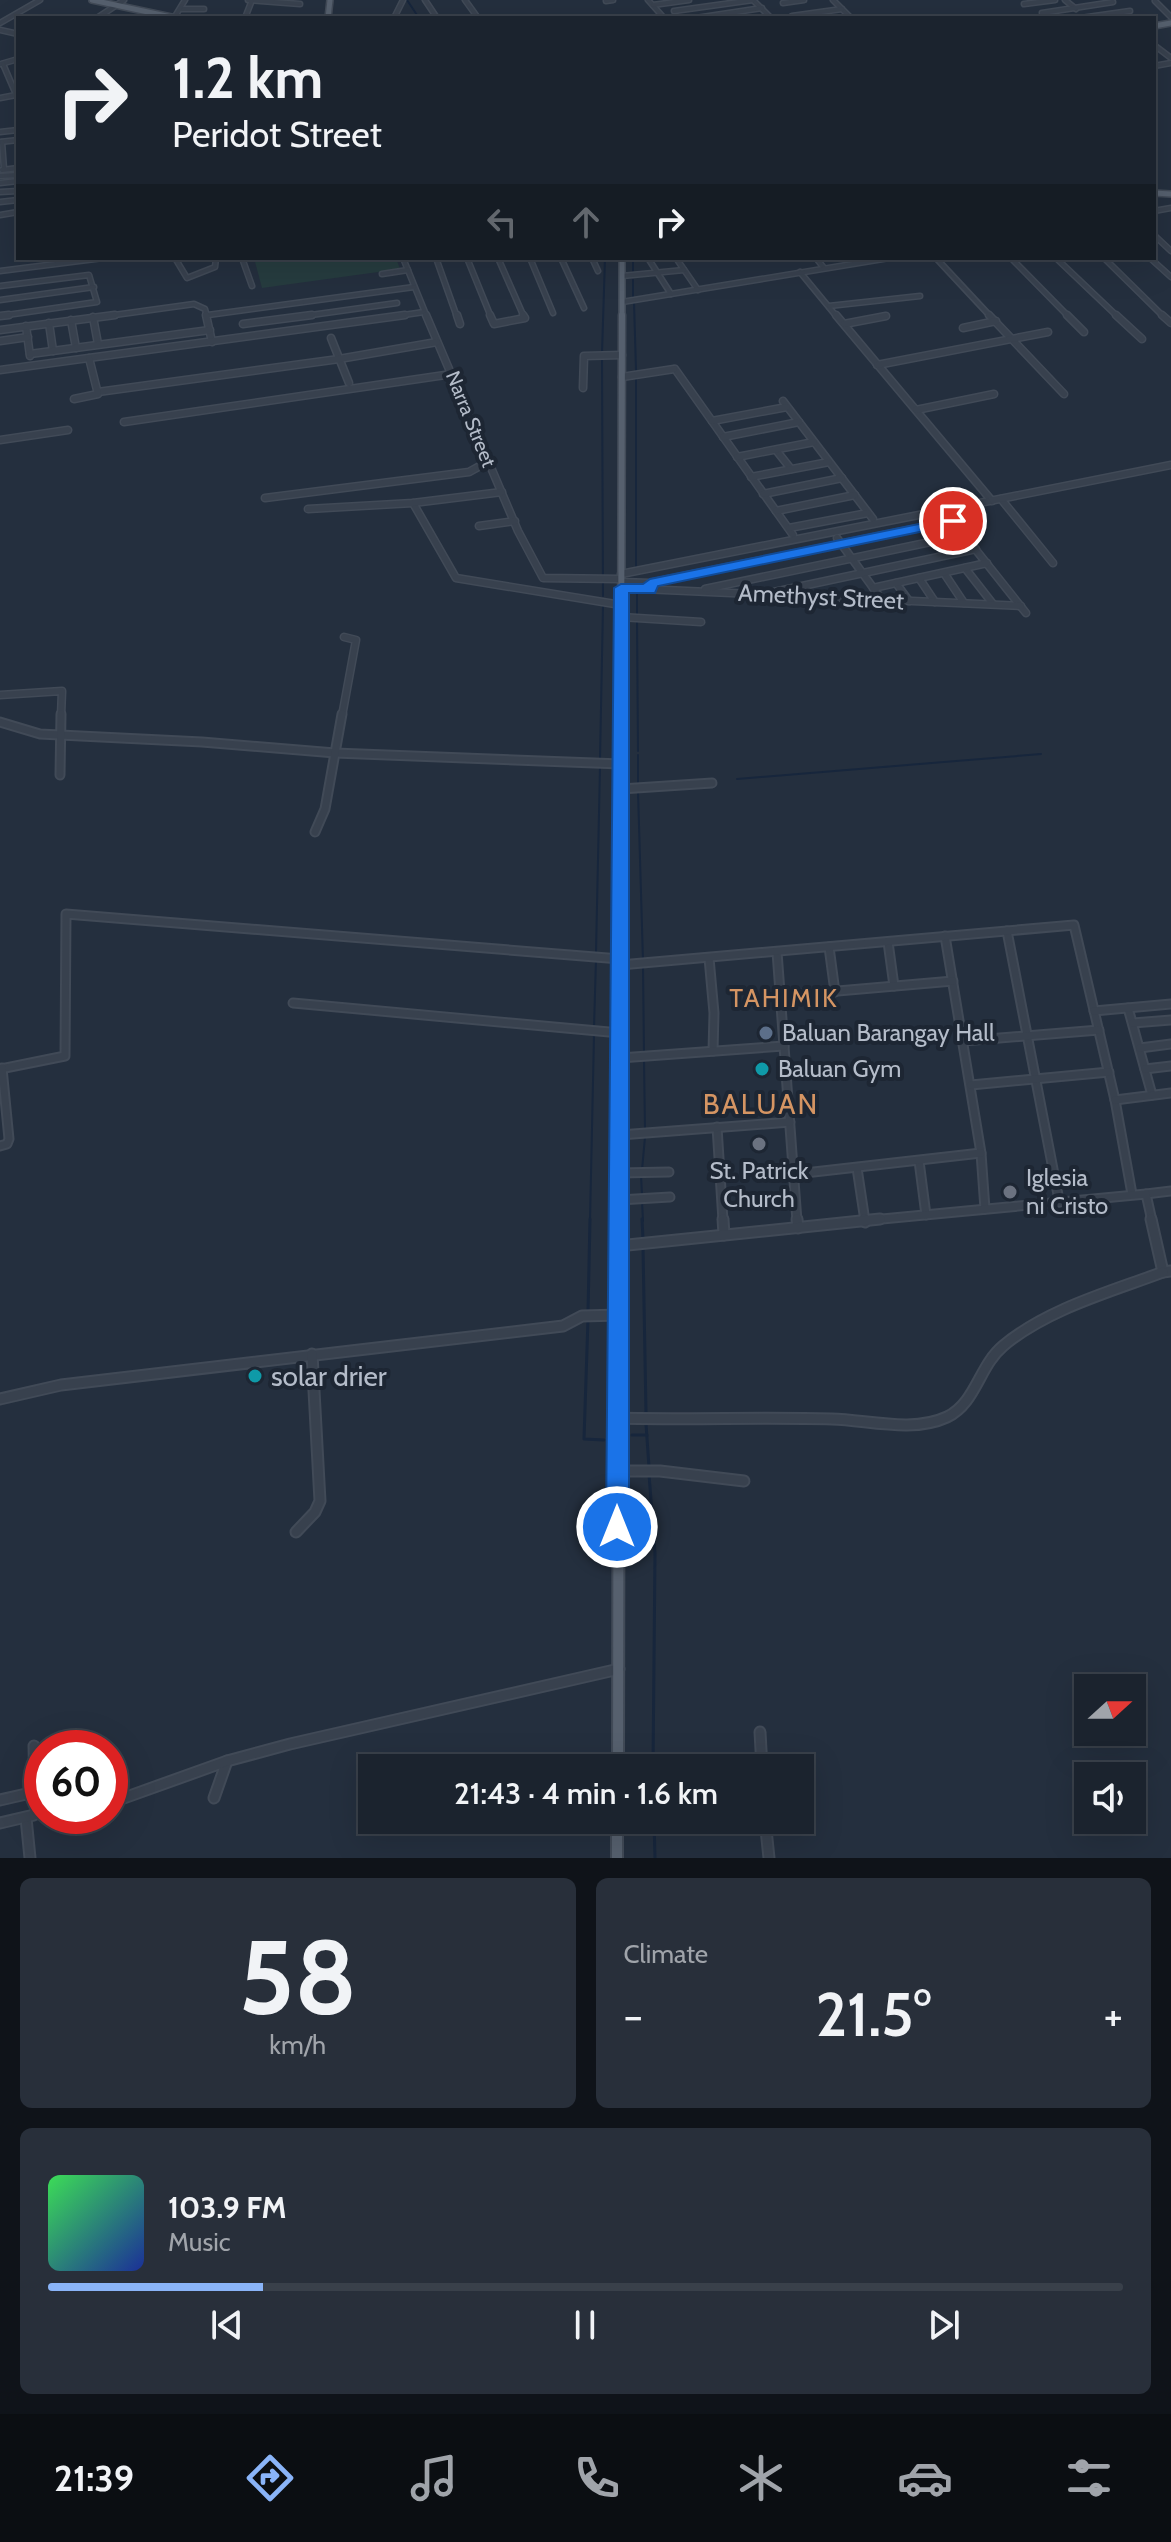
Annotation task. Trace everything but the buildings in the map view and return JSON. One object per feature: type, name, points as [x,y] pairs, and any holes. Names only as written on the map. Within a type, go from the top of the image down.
[{"type":"main road","points":[[92,0],[166,16]]},
{"type":"main road","points":[[618,1754],[621,581],[627,376],[622,355],[622,260]]},
{"type":"main road","points":[[617,1834],[617,1858]]},
{"type":"street","points":[[0,23],[40,0]]},
{"type":"street","points":[[100,16],[124,0]]},
{"type":"street","points":[[177,16],[185,0]]},
{"type":"street","points":[[251,0],[300,4]]},
{"type":"street","points":[[606,1],[613,0]]},
{"type":"street","points":[[648,0],[662,16]]},
{"type":"street","points":[[653,5],[689,0]]},
{"type":"street","points":[[674,11],[753,0],[768,16]]},
{"type":"street","points":[[783,3],[804,0]]},
{"type":"street","points":[[833,0],[849,16]]},
{"type":"street","points":[[1024,4],[1055,0]]},
{"type":"street","points":[[1065,0],[1083,16]]},
{"type":"street","points":[[1155,1],[1171,17]]},
{"type":"street","points":[[665,2],[678,16]]},
{"type":"street","points":[[1042,13],[1113,2]]},
{"type":"street","points":[[709,16],[762,8]]},
{"type":"street","points":[[182,9],[204,9]]},
{"type":"street","points":[[792,16],[842,9]]},
{"type":"street","points":[[1098,16],[1130,11]]},
{"type":"street","points":[[1156,47],[1171,60]]},
{"type":"street","points":[[1156,53],[1163,52]]},
{"type":"street","points":[[1,64],[16,95]]},
{"type":"street","points":[[1,142],[2,170]]},
{"type":"street","points":[[1156,237],[1171,251]]},
{"type":"street","points":[[176,260],[187,278],[215,267],[216,260]]},
{"type":"street","points":[[243,260],[252,286]]},
{"type":"street","name":"Narra Street","points":[[404,260],[502,492],[543,578],[621,581]]},
{"type":"street","points":[[437,260],[460,324]]},
{"type":"street","points":[[468,260],[494,324],[525,318],[499,260]]},
{"type":"street","points":[[531,260],[553,313]]},
{"type":"street","points":[[562,260],[584,308]]},
{"type":"street","points":[[593,260],[598,271]]},
{"type":"street","points":[[649,260],[671,294]]},
{"type":"street","points":[[677,260],[698,290]]},
{"type":"street","points":[[818,260],[824,268]]},
{"type":"street","points":[[622,302],[856,260]]},
{"type":"street","points":[[938,260],[1064,394]]},
{"type":"street","points":[[1013,260],[1084,332]]},
{"type":"street","points":[[1058,260],[1142,339]]},
{"type":"street","points":[[1106,260],[1171,323]]},
{"type":"street","points":[[1152,260],[1171,277]]},
{"type":"street","points":[[2,274],[17,269],[87,261]]},
{"type":"street","points":[[2,274],[87,261]]},
{"type":"street","points":[[382,274],[408,270]]},
{"type":"street","points":[[622,276],[684,270]]},
{"type":"street","points":[[800,272],[992,501]]},
{"type":"street","points":[[0,286],[90,275],[96,303],[0,316]]},
{"type":"street","points":[[0,300],[94,287]]},
{"type":"street","points":[[208,315],[414,287]]},
{"type":"street","points":[[392,290],[401,316]]},
{"type":"street","points":[[829,306],[920,296]]},
{"type":"street","points":[[243,324],[397,303]]},
{"type":"street","points":[[0,330],[194,304],[204,307],[208,315],[212,342]]},
{"type":"street","points":[[240,311],[247,337]]},
{"type":"street","points":[[0,370],[424,312]]},
{"type":"street","points":[[844,324],[886,316]]},
{"type":"street","points":[[93,317],[98,344]]},
{"type":"street","points":[[71,320],[76,348]]},
{"type":"street","points":[[963,328],[996,321]]},
{"type":"street","points":[[49,323],[53,351]]},
{"type":"street","points":[[26,326],[32,366]]},
{"type":"street","points":[[30,354],[210,330]]},
{"type":"street","points":[[877,365],[1048,332]]},
{"type":"street","points":[[0,341],[28,337]]},
{"type":"street","points":[[331,338],[349,383]]},
{"type":"street","points":[[74,399],[98,392],[318,366],[339,359],[437,342]]},
{"type":"street","points":[[583,388],[583,357],[622,355]]},
{"type":"street","points":[[89,358],[98,392]]},
{"type":"street","points":[[627,376],[672,366],[793,535]]},
{"type":"street","points":[[124,422],[452,374]]},
{"type":"street","points":[[916,410],[994,394]]},
{"type":"street","points":[[712,421],[785,404],[873,519]]},
{"type":"street","points":[[723,437],[799,422]]},
{"type":"street","points":[[0,440],[68,430]]},
{"type":"street","points":[[737,457],[814,442]]},
{"type":"street","points":[[821,451],[829,449]]},
{"type":"street","points":[[776,450],[791,469]]},
{"type":"street","points":[[265,498],[469,472],[489,461]]},
{"type":"street","points":[[751,477],[829,462]]},
{"type":"street","points":[[621,581],[1171,465]]},
{"type":"street","points":[[763,494],[842,478]]},
{"type":"street","points":[[308,509],[413,503],[502,492]]},
{"type":"street","points":[[776,511],[855,495]]},
{"type":"street","points":[[1001,499],[1053,563]]},
{"type":"street","points":[[413,503],[456,578],[621,605]]},
{"type":"street","points":[[789,528],[868,513]]},
{"type":"street","points":[[650,586],[951,518],[1026,613]]},
{"type":"street","points":[[479,526],[515,521]]},
{"type":"street","points":[[695,591],[964,535]]},
{"type":"street","points":[[840,541],[882,600]]},
{"type":"street","points":[[764,594],[976,549]]},
{"type":"street","points":[[873,588],[987,563]]},
{"type":"street","points":[[965,568],[993,605]]},
{"type":"street","points":[[944,573],[964,603]]},
{"type":"street","points":[[919,578],[935,602]]},
{"type":"street","name":"Amethyst Street","points":[[621,581],[695,591],[1021,606]]},
{"type":"street","points":[[896,583],[909,601]]},
{"type":"street","points":[[621,617],[701,622]]},
{"type":"street","points":[[315,832],[325,809],[356,640],[344,637]]},
{"type":"street","points":[[0,695],[62,691],[60,775]]},
{"type":"street","points":[[0,722],[26,732],[63,735],[335,753],[621,764]]},
{"type":"street","points":[[621,789],[712,783]]},
{"type":"street","points":[[0,1146],[7,1144],[9,1139],[1,1069],[65,1056],[64,916],[67,913],[620,962],[709,958],[1074,925],[1109,1072],[1132,1194]]},
{"type":"street","points":[[1007,931],[1059,1200]]},
{"type":"street","points":[[945,936],[981,1153],[985,1209]]},
{"type":"street","points":[[888,942],[894,986]]},
{"type":"street","points":[[829,947],[835,992]]},
{"type":"street","points":[[777,952],[798,1228]]},
{"type":"street","points":[[709,958],[714,1013],[713,1051]]},
{"type":"street","points":[[780,996],[953,981]]},
{"type":"street","points":[[293,1003],[620,1033]]},
{"type":"street","points":[[1094,1011],[1171,1004]]},
{"type":"street","points":[[1128,1008],[1152,1095]]},
{"type":"street","points":[[1133,1023],[1171,1020]]},
{"type":"street","points":[[963,1041],[1099,1030]]},
{"type":"street","points":[[1140,1048],[1171,1044]]},
{"type":"street","points":[[620,1058],[784,1046]]},
{"type":"street","points":[[1145,1069],[1171,1066]]},
{"type":"street","points":[[971,1085],[1109,1072]]},
{"type":"street","points":[[1115,1100],[1171,1093]]},
{"type":"street","points":[[620,1135],[790,1122]]},
{"type":"street","points":[[717,1127],[724,1235]]},
{"type":"street","points":[[796,1174],[981,1153]]},
{"type":"street","points":[[919,1161],[926,1215]]},
{"type":"street","points":[[857,1168],[865,1222]]},
{"type":"street","points":[[619,1173],[669,1172]]},
{"type":"street","points":[[618,1246],[1171,1191]]},
{"type":"street","points":[[618,1418],[834,1419],[908,1423],[942,1420],[963,1408],[998,1351],[1020,1334],[1073,1308],[1167,1271],[1146,1194]]},
{"type":"street","points":[[619,1200],[670,1197]]},
{"type":"street","points":[[0,1399],[61,1385],[563,1326],[584,1316],[619,1315]]},
{"type":"street","points":[[296,1532],[315,1512],[320,1501],[312,1354]]},
{"type":"street","points":[[617,1471],[660,1471],[744,1481]]},
{"type":"street","points":[[128,1797],[227,1761],[290,1744],[619,1669]]},
{"type":"street","points":[[760,1732],[761,1754]]},
{"type":"street","points":[[214,1798],[227,1761]]},
{"type":"street","points":[[0,1800],[24,1797]]},
{"type":"street","points":[[0,1823],[24,1818]]},
{"type":"street","points":[[28,1834],[30,1858]]},
{"type":"street","points":[[766,1834],[769,1858]]},
{"type":"green space","points":[[255,260],[397,260],[400,269],[262,288]]},
{"type":"waterway","points":[[407,0],[418,16]]},
{"type":"waterway","points":[[602,353],[605,260]]},
{"type":"waterway","points":[[633,260],[633,271]]},
{"type":"waterway","points":[[633,280],[633,298]]},
{"type":"waterway","points":[[634,302],[636,370]]},
{"type":"waterway","points":[[602,359],[603,596]]},
{"type":"waterway","points":[[636,379],[636,570]]},
{"type":"waterway","points":[[637,592],[637,616]]},
{"type":"waterway","points":[[600,759],[603,606]]},
{"type":"waterway","points":[[637,620],[638,751]]},
{"type":"waterway","points":[[737,779],[1041,754]]},
{"type":"waterway","points":[[638,755],[638,785]]},
{"type":"waterway","points":[[596,952],[600,767]]},
{"type":"waterway","points":[[638,791],[643,961]]},
{"type":"waterway","points":[[594,1028],[596,959]]},
{"type":"waterway","points":[[643,967],[644,1053]]},
{"type":"waterway","points":[[590,1221],[594,1035]]},
{"type":"waterway","points":[[644,1060],[645,1130]]},
{"type":"waterway","points":[[642,1170],[645,1137]]},
{"type":"waterway","points":[[641,1176],[642,1195]]},
{"type":"waterway","points":[[642,1201],[643,1221]]},
{"type":"waterway","points":[[588,1312],[590,1219]]},
{"type":"waterway","points":[[642,1219],[643,1239]]},
{"type":"waterway","points":[[643,1247],[646,1413]]},
{"type":"waterway","points":[[588,1319],[584,1439],[604,1440]]},
{"type":"waterway","points":[[646,1424],[647,1435]]},
{"type":"waterway","points":[[632,1435],[647,1435]]},
{"type":"waterway","points":[[647,1435],[649,1467]]},
{"type":"waterway","points":[[649,1474],[655,1553],[653,1754]]},
{"type":"waterway","points":[[654,1834],[655,1858]]},
{"type":"place","name":"Baluan Barangay Hall","points":[[766,1033]]},
{"type":"place","name":"Baluan Gym","points":[[762,1069]]},
{"type":"place","name":"St. Patrick Church","points":[[759,1144]]},
{"type":"place","name":"Iglesia ni Cristo","points":[[1010,1192]]},
{"type":"place","name":"solar drier","points":[[255,1376]]},
{"type":"district","name":"TAHIMIK","points":[[784,998]]},
{"type":"district","name":"BALUAN","points":[[761,1104]]},
{"type":"route","points":[[617,1527],[621,588],[650,589],[650,583],[953,521]]}]
